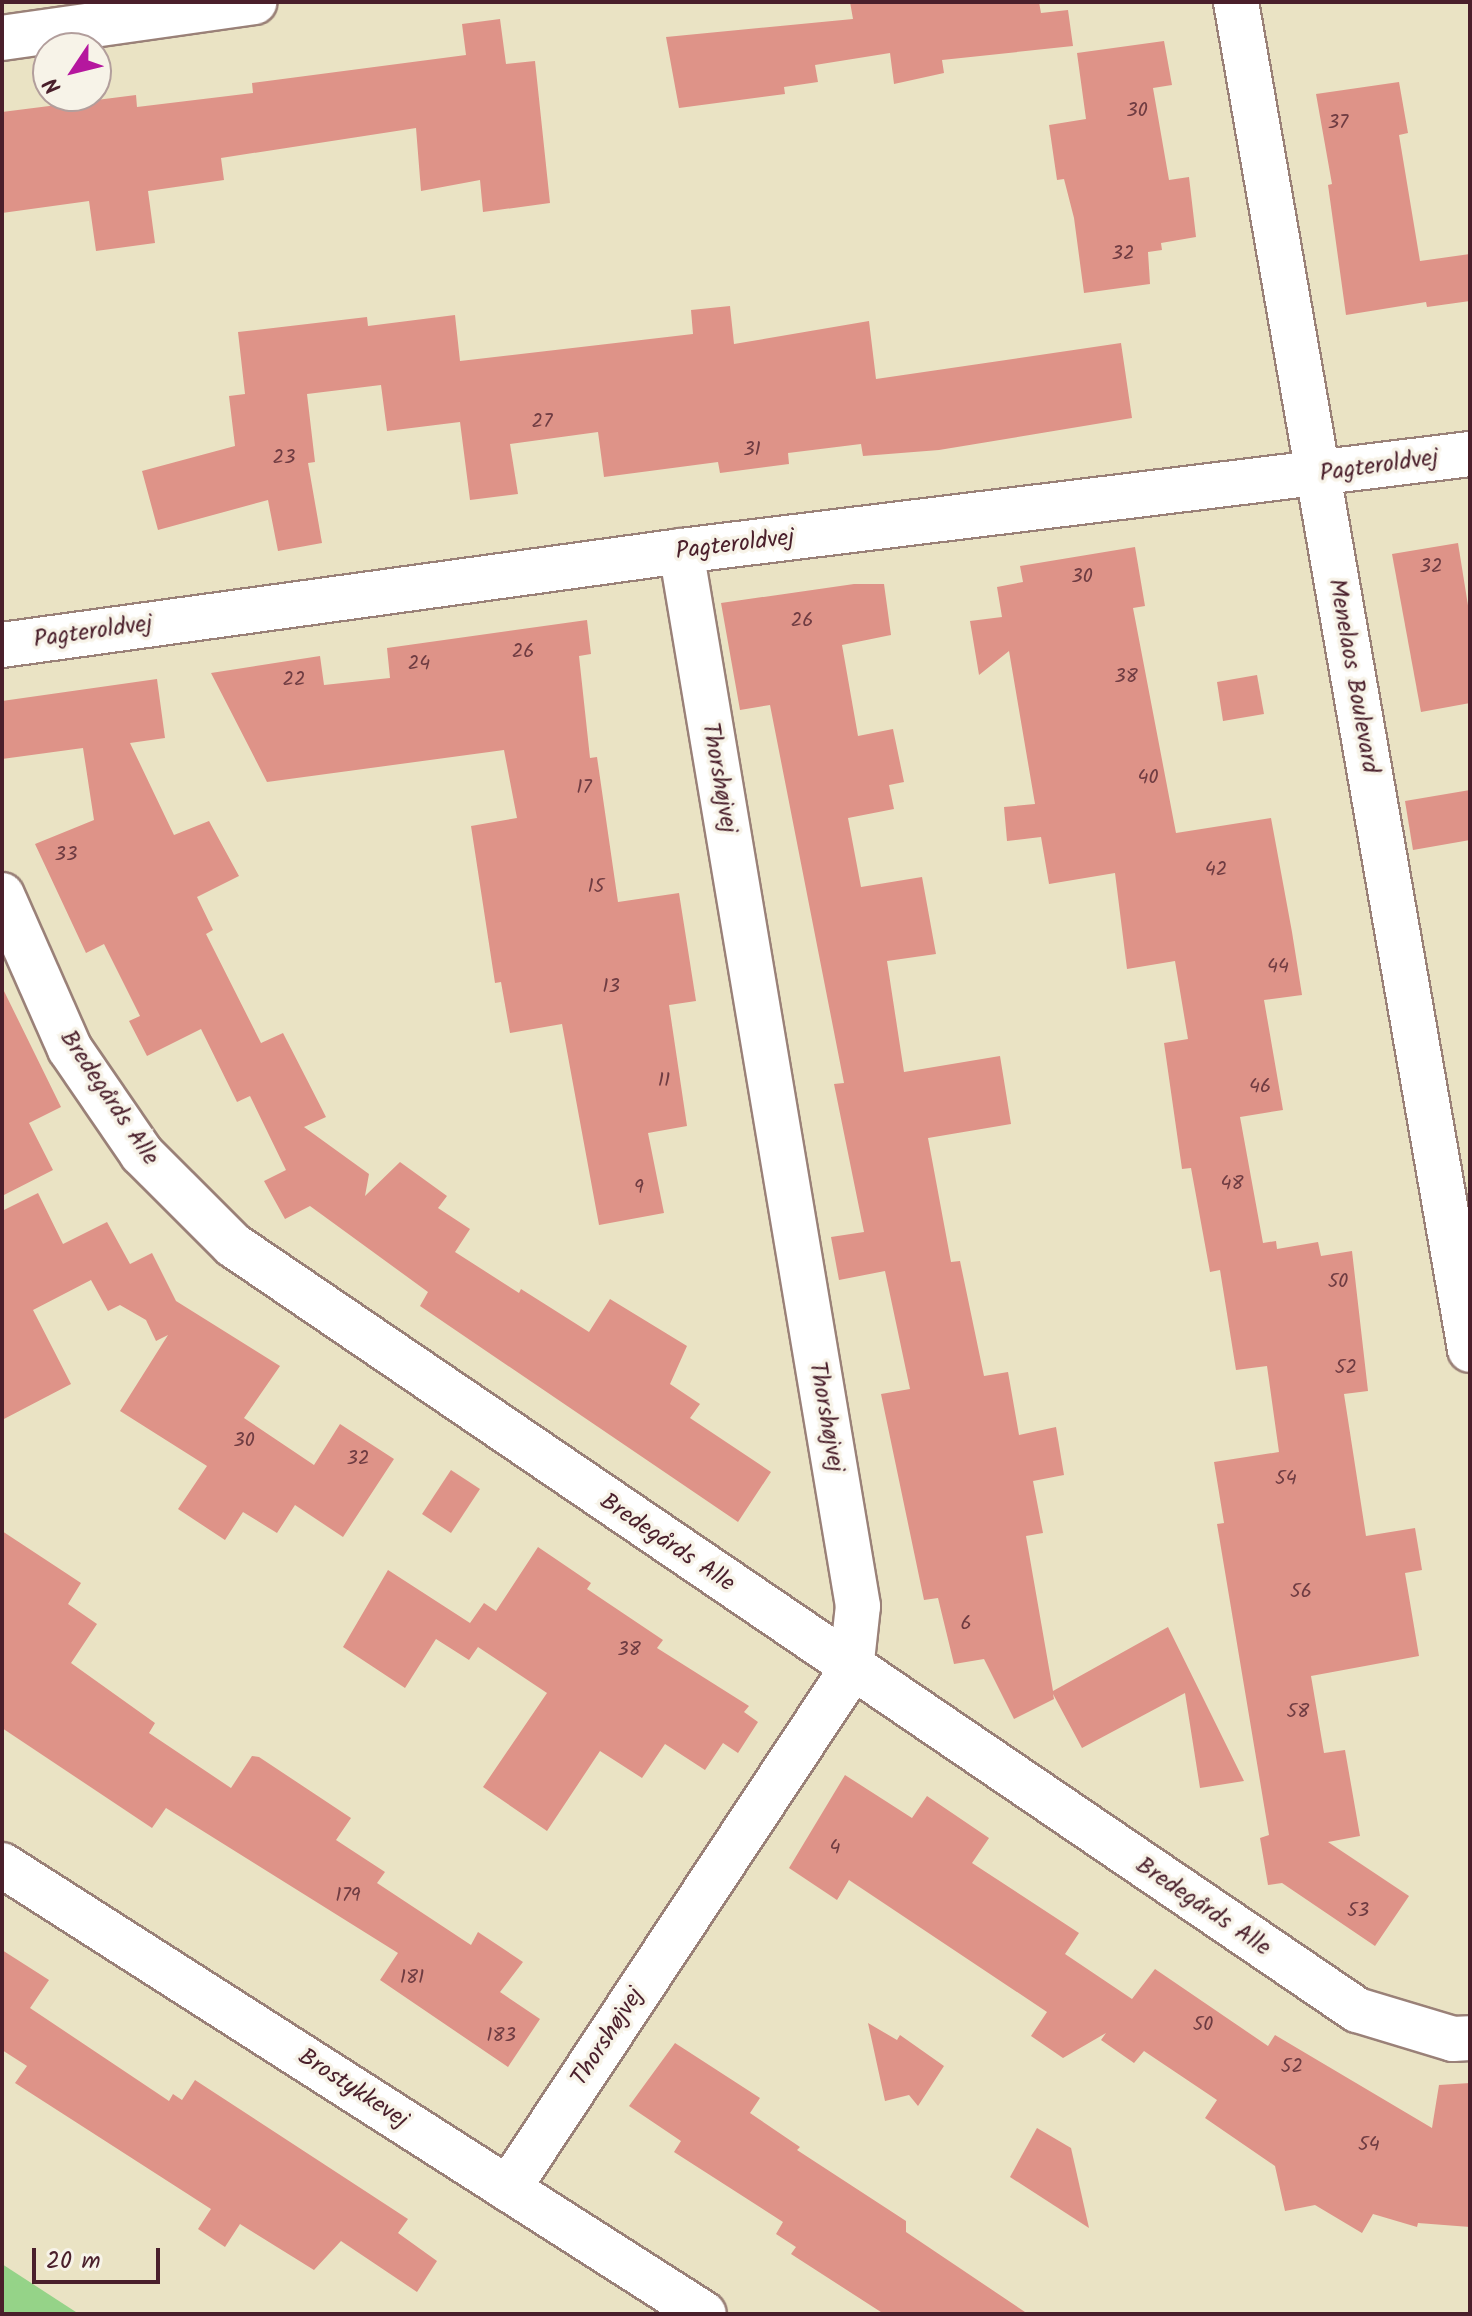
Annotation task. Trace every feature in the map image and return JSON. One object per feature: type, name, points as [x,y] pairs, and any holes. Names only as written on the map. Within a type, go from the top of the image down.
[{"type":"street","points":[[2,38],[254,2]]},
{"type":"street","name":"Menelaos Boulevard","points":[[1236,2],[1470,1350]]},
{"type":"street","name":"Pagteroldvej","points":[[2,645],[681,551],[1470,454]]},
{"type":"street","name":"Thorshøjvej","points":[[508,2189],[851,1670],[858,1606],[681,551]]},
{"type":"street","name":"Bredegårds Alle","points":[[2,895],[70,1049],[142,1154],[233,1245],[851,1670],[1357,2010],[1453,2039],[1470,2038]]},
{"type":"street","name":"Brostykkevej","points":[[2,1865],[704,2314]]},
{"type":"green space","points":[[2,2264],[79,2314],[2,2314]]},
{"type":"building","points":[[850,2],[1039,2],[1041,13],[1068,10],[1073,46],[942,60],[944,73],[894,84],[890,53],[815,65],[818,82],[784,87],[785,94],[679,108],[666,37],[853,19]]},
{"type":"building","points":[[500,19],[506,64],[535,61],[550,203],[483,212],[480,180],[421,191],[416,128],[221,158],[224,180],[148,191],[155,243],[96,251],[89,201],[2,213],[2,112],[32,108],[32,112],[112,112],[112,98],[136,95],[137,107],[253,93],[252,83],[466,55],[462,24]]},
{"type":"building","points":[[1164,41],[1172,85],[1153,88],[1169,180],[1189,177],[1196,237],[1161,243],[1162,250],[1148,252],[1150,284],[1084,293],[1074,218],[1064,179],[1057,180],[1049,125],[1086,119],[1077,53]]},
{"type":"building","points":[[1399,82],[1408,133],[1399,135],[1420,261],[1470,254],[1470,301],[1427,307],[1426,302],[1346,315],[1328,185],[1332,184],[1316,94]]},
{"type":"building","points":[[730,306],[734,344],[869,321],[876,379],[1121,343],[1132,418],[939,450],[863,456],[861,444],[788,453],[789,464],[720,473],[718,462],[604,477],[598,432],[510,444],[518,494],[470,500],[460,422],[387,431],[381,385],[307,394],[315,462],[308,463],[322,543],[278,551],[268,500],[158,530],[142,471],[235,446],[229,396],[245,394],[238,332],[367,317],[368,326],[455,315],[460,361],[693,334],[691,310]]},
{"type":"building","points":[[1458,543],[1470,618],[1470,703],[1421,712],[1392,554]]},
{"type":"building","points":[[1135,547],[1145,606],[1133,608],[1176,833],[1271,818],[1292,932],[1302,995],[1264,1000],[1283,1110],[1240,1117],[1263,1243],[1276,1241],[1277,1249],[1318,1242],[1321,1256],[1352,1251],[1368,1391],[1344,1394],[1366,1536],[1415,1528],[1422,1570],[1405,1573],[1419,1656],[1311,1676],[1324,1753],[1345,1750],[1360,1836],[1328,1842],[1409,1896],[1375,1946],[1282,1883],[1268,1885],[1260,1838],[1269,1835],[1217,1524],[1224,1523],[1214,1462],[1279,1452],[1267,1366],[1236,1370],[1220,1270],[1210,1272],[1191,1168],[1182,1169],[1164,1043],[1188,1039],[1175,961],[1127,969],[1115,873],[1049,884],[1041,837],[1007,841],[1004,807],[1035,804],[1009,651],[979,675],[970,621],[1002,617],[997,587],[1023,582],[1020,566]]},
{"type":"building","points":[[854,584],[884,584],[891,635],[842,645],[858,736],[893,729],[904,782],[889,785],[894,809],[848,818],[861,887],[922,877],[936,954],[887,961],[904,1072],[1000,1056],[1011,1124],[928,1138],[951,1262],[960,1261],[984,1376],[1008,1372],[1019,1435],[1056,1427],[1064,1475],[1033,1481],[1043,1533],[1026,1536],[1053,1691],[1168,1627],[1244,1781],[1200,1788],[1185,1693],[1082,1748],[1053,1694],[1054,1699],[1014,1719],[984,1659],[954,1664],[938,1598],[924,1600],[881,1394],[910,1389],[885,1271],[839,1280],[831,1237],[864,1232],[834,1084],[844,1083],[770,705],[740,710],[721,603]]},
{"type":"building","points":[[587,620],[591,654],[579,656],[590,758],[597,757],[618,902],[679,893],[696,1001],[669,1005],[687,1126],[648,1133],[664,1213],[599,1225],[562,1024],[510,1033],[501,982],[495,983],[471,826],[517,818],[504,750],[267,782],[211,673],[320,656],[324,685],[390,678],[387,648]]},
{"type":"building","points":[[1257,675],[1264,714],[1223,721],[1217,682]]},
{"type":"building","points":[[157,679],[165,738],[130,743],[174,835],[209,821],[239,876],[197,897],[213,930],[206,934],[261,1043],[283,1033],[326,1117],[304,1127],[369,1174],[365,1196],[400,1162],[447,1196],[438,1208],[470,1229],[455,1252],[519,1293],[521,1289],[589,1332],[610,1299],[687,1346],[670,1384],[700,1404],[690,1418],[771,1472],[738,1522],[420,1306],[428,1292],[310,1206],[285,1219],[264,1181],[286,1170],[250,1096],[237,1102],[201,1029],[147,1056],[129,1021],[140,1016],[104,944],[86,953],[35,844],[94,820],[83,748],[2,759],[2,701]]},
{"type":"building","points":[[1470,790],[1470,840],[1413,850],[1405,801]]},
{"type":"building","points":[[2,987],[61,1107],[29,1123],[53,1170],[2,1196]]},
{"type":"building","points":[[38,1193],[63,1244],[107,1222],[130,1264],[152,1253],[176,1301],[280,1366],[244,1418],[314,1465],[340,1424],[394,1459],[343,1537],[295,1505],[277,1533],[243,1512],[225,1540],[178,1509],[207,1466],[120,1411],[168,1335],[156,1341],[146,1320],[120,1305],[108,1311],[91,1280],[33,1310],[71,1384],[2,1420],[2,1211]]},
{"type":"building","points":[[451,1470],[480,1489],[451,1533],[422,1514]]},
{"type":"building","points":[[2,1531],[81,1583],[68,1604],[97,1624],[71,1663],[155,1723],[149,1733],[231,1788],[252,1756],[259,1757],[351,1818],[336,1840],[385,1872],[377,1883],[471,1945],[478,1932],[523,1962],[500,1992],[540,2019],[508,2067],[380,1980],[398,1953],[166,1808],[152,1828],[2,1728]]},
{"type":"building","points":[[538,1547],[591,1583],[587,1589],[663,1640],[657,1648],[749,1706],[744,1712],[758,1722],[738,1753],[723,1743],[705,1770],[665,1744],[642,1778],[600,1751],[547,1831],[483,1787],[547,1693],[478,1647],[469,1660],[436,1639],[405,1688],[343,1647],[388,1570],[470,1623],[484,1603],[496,1611]]},
{"type":"building","points":[[845,1775],[912,1818],[927,1796],[989,1838],[972,1863],[1079,1933],[1065,1954],[1132,1999],[1155,1969],[1268,2046],[1275,2035],[1432,2128],[1439,2085],[1470,2083],[1470,2227],[1418,2223],[1417,2227],[1373,2214],[1362,2233],[1315,2205],[1285,2211],[1275,2166],[1205,2118],[1217,2100],[1144,2051],[1134,2063],[1101,2040],[1106,2033],[1063,2058],[1031,2036],[1047,2012],[849,1880],[837,1900],[789,1868]]},
{"type":"building","points":[[2,1950],[49,1980],[30,2008],[169,2101],[173,2094],[182,2100],[195,2080],[408,2219],[398,2233],[437,2261],[417,2292],[341,2241],[314,2270],[240,2224],[225,2247],[198,2229],[211,2209],[15,2083],[27,2066],[2,2050]]},
{"type":"building","points":[[868,2023],[897,2040],[900,2035],[944,2066],[918,2106],[909,2095],[885,2101]]},
{"type":"building","points":[[675,2043],[760,2098],[750,2113],[800,2147],[797,2150],[906,2221],[906,2232],[1028,2314],[884,2314],[791,2254],[796,2247],[776,2234],[783,2222],[674,2152],[681,2141],[629,2106]]},
{"type":"building","points":[[1037,2128],[1071,2148],[1089,2228],[1010,2177]]}]
